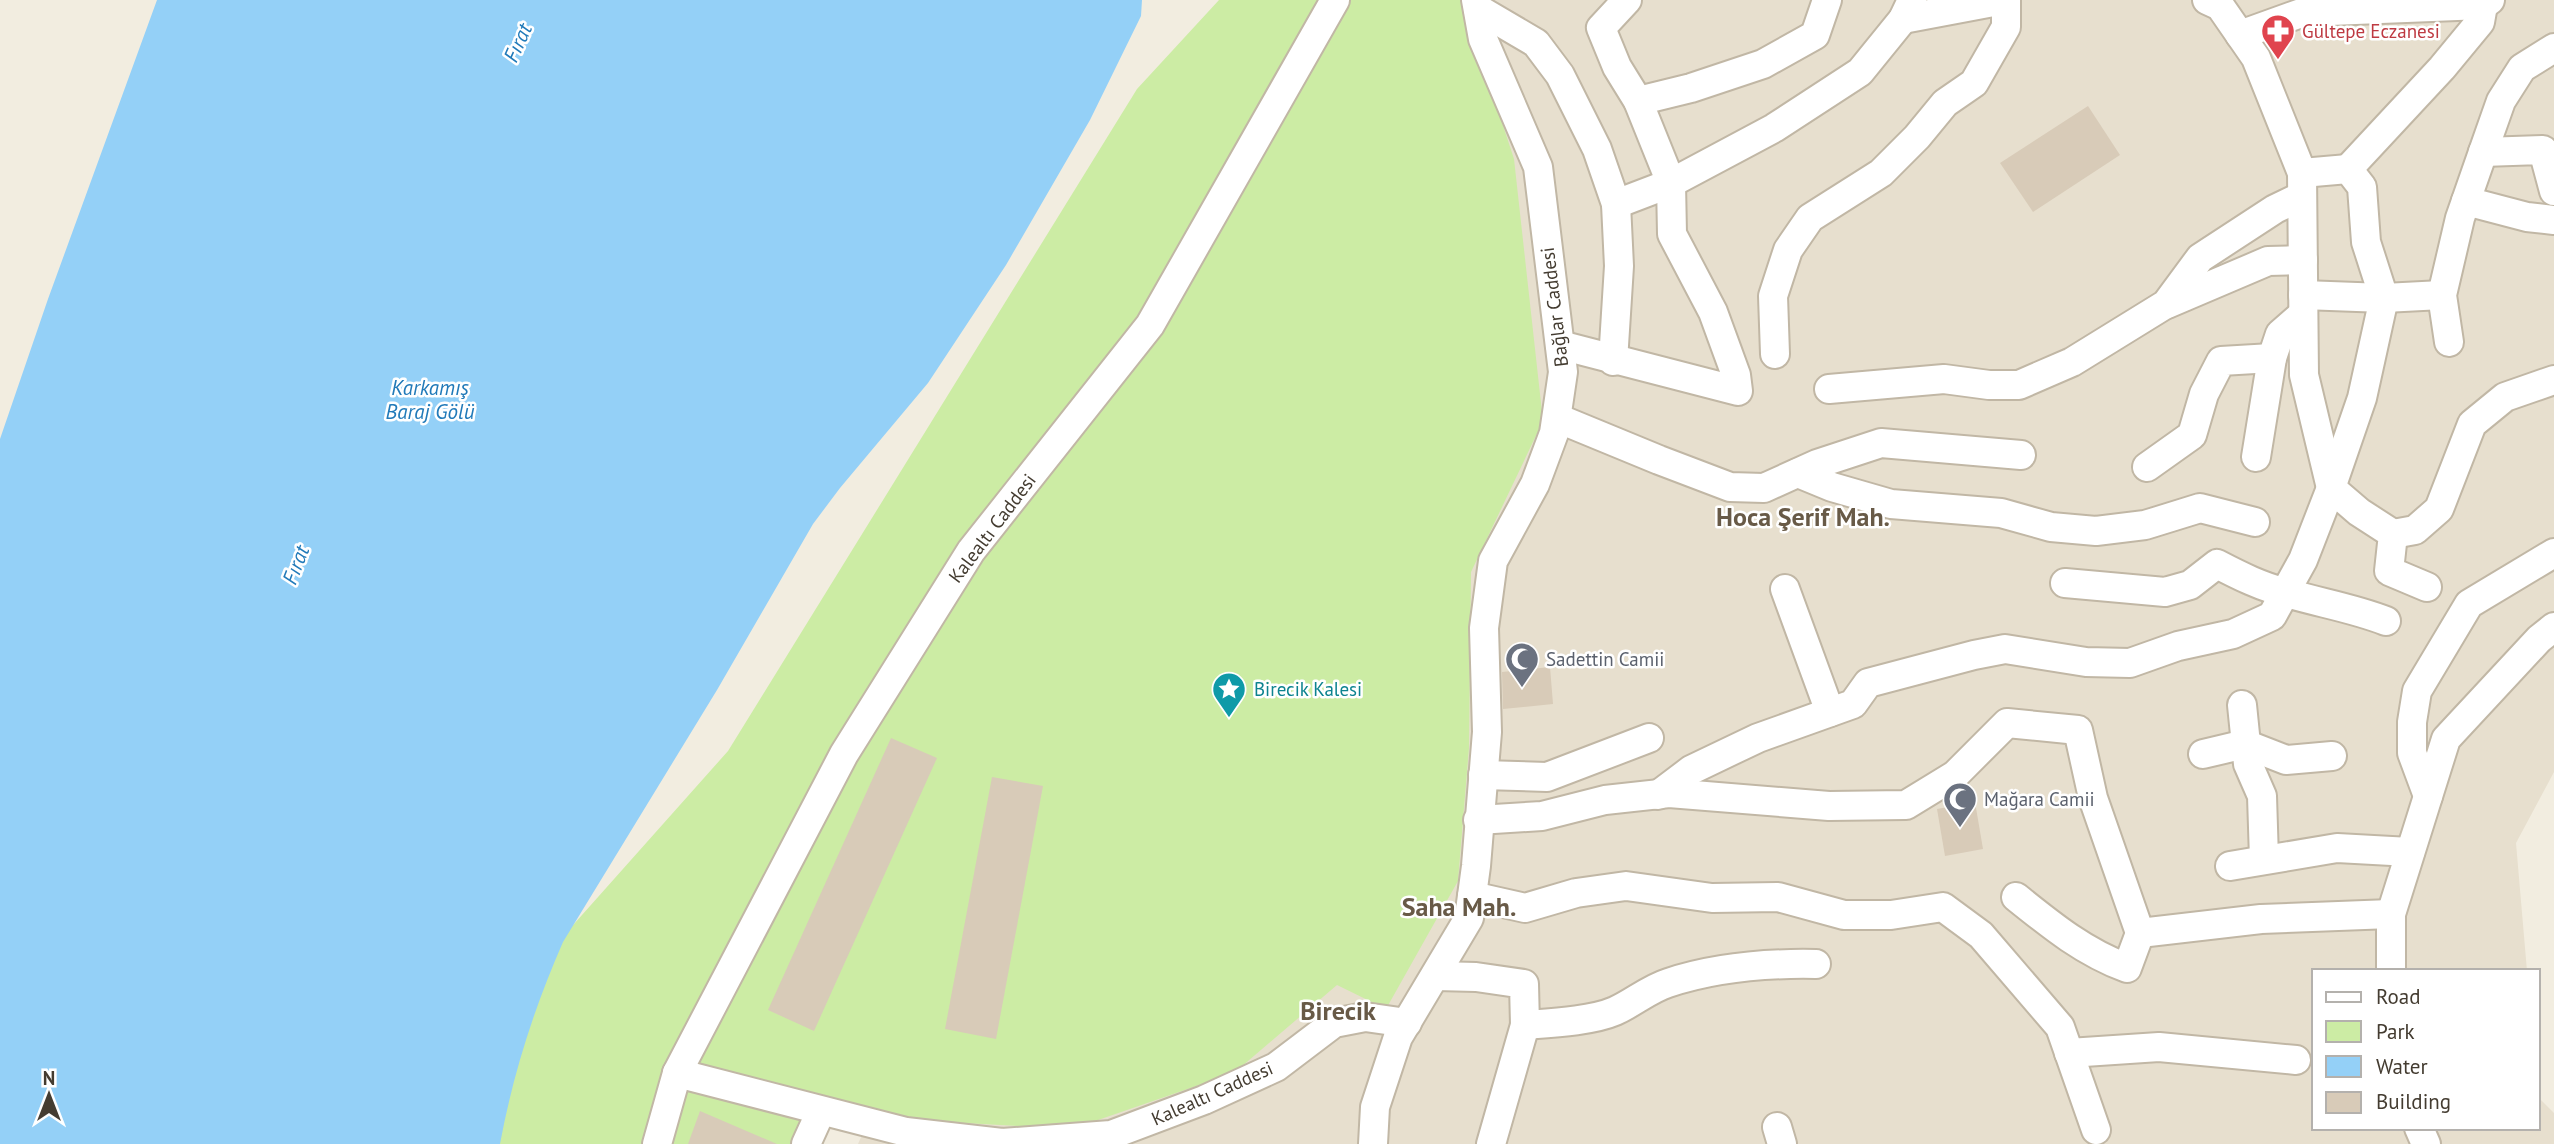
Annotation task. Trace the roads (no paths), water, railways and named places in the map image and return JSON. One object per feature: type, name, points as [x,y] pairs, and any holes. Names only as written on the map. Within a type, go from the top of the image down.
[{"type":"street","name":"Kalealtı Caddesi","points":[[657,1144],[677,1073],[844,754],[971,551],[1150,326],[1335,0]]},
{"type":"street","points":[[1560,345],[1738,391],[1737,375],[1713,312],[1672,234],[1671,183],[1638,101],[1617,67],[1601,28],[1627,0]]},
{"type":"street","points":[[1638,101],[1691,88],[1763,64],[1815,35],[1827,0]]},
{"type":"street","points":[[1616,204],[1671,183],[1774,128],[1860,72],[1908,9],[2005,0],[2006,27],[1974,83],[1945,103],[1917,137],[1881,173],[1810,218],[1788,250],[1773,296],[1775,354]]},
{"type":"street","points":[[2207,0],[2220,6],[2256,58],[2302,184],[2304,375],[2331,488],[2359,512],[2393,534],[2415,530],[2439,509],[2472,424],[2505,397],[2554,380]]},
{"type":"street","points":[[2166,304],[2200,258],[2275,209],[2302,184],[2348,169],[2442,68],[2480,22],[2486,2],[2304,12],[2240,35]]},
{"type":"street","points":[[1477,5],[1536,43],[1560,75],[1597,149],[1616,204],[1619,266],[1614,361]]},
{"type":"street","name":"Bağlar Caddesi","points":[[1373,1144],[1375,1107],[1398,1037],[1469,918],[1487,732],[1484,628],[1493,561],[1535,484],[1555,433],[1563,372],[1538,167],[1483,38],[1477,5]]},
{"type":"street","points":[[2449,342],[2442,295],[2466,201],[2501,101],[2522,68],[2553,51]]},
{"type":"street","points":[[2483,152],[2543,150],[2554,191]]},
{"type":"street","points":[[1658,795],[1691,770],[1758,737],[1853,704],[1868,683],[2005,649],[2086,662],[2130,663],[2178,646],[2233,634],[2272,615],[2303,560],[2331,488],[2362,398],[2384,298],[2366,242],[2362,187],[2348,169]]},
{"type":"street","points":[[2466,201],[2554,220]]},
{"type":"street","points":[[1829,388],[1944,379],[1989,385],[2019,385],[2072,362],[2166,304],[2268,261],[2303,260]]},
{"type":"street","points":[[2256,457],[2272,358],[2280,334],[2303,304],[2442,295]]},
{"type":"street","points":[[2147,467],[2192,435],[2204,394],[2221,361],[2272,358]]},
{"type":"street","points":[[1557,418],[1730,487],[1764,488],[1881,443],[2021,455]]},
{"type":"street","points":[[1798,473],[1832,487],[1891,504],[2000,513],[2051,527],[2096,531],[2145,525],[2200,508],[2255,522]]},
{"type":"street","points":[[2393,534],[2389,571],[2427,587]]},
{"type":"street","points":[[2428,796],[2412,753],[2412,722],[2417,691],[2469,604],[2554,553]]},
{"type":"street","points":[[2065,583],[2165,592],[2190,585],[2217,564],[2248,580],[2286,593],[2359,610],[2386,621]]},
{"type":"street","points":[[1785,589],[1830,712]]},
{"type":"street","points":[[2391,969],[2391,914],[2446,739],[2539,639],[2554,627]]},
{"type":"street","points":[[2242,705],[2248,764],[2262,796],[2264,859]]},
{"type":"street","points":[[1478,820],[1542,816],[1605,800],[1658,795],[1746,798],[1829,806],[1906,805],[1955,775],[2007,723],[2078,730],[2093,798],[2140,933],[2127,968],[2100,959],[2072,942],[2016,897]]},
{"type":"street","points":[[1483,775],[1547,777],[1649,737]]},
{"type":"street","points":[[2203,754],[2245,744],[2286,760],[2332,755]]},
{"type":"street","points":[[2230,866],[2337,848],[2410,852]]},
{"type":"street","points":[[1472,896],[1525,908],[1576,893],[1626,886],[1712,898],[1778,897],[1844,915],[1891,915],[1943,907],[1981,935],[2060,1027],[2096,1130]]},
{"type":"street","points":[[2140,933],[2261,919],[2391,914]]},
{"type":"street","points":[[1525,1025],[1563,1022],[1614,1012],[1664,984],[1712,970],[1775,963],[1816,964]]},
{"type":"street","points":[[1436,976],[1476,977],[1524,984],[1525,1025],[1491,1144]]},
{"type":"street","name":"Kalealtı Caddesi","points":[[677,1073],[932,1140],[1002,1144],[1111,1135],[1204,1100],[1276,1067],[1334,1023],[1365,1017],[1407,1023]]},
{"type":"street","points":[[2069,1053],[2159,1047],[2296,1060]]},
{"type":"street","points":[[806,1144],[821,1111]]},
{"type":"water","name":"Karkamış Baraj Gölü","points":[[157,0],[1142,0],[1141,16],[1090,120],[1006,265],[928,383],[813,524],[717,690],[563,942],[526,1041],[500,1144],[0,1144],[0,439]]},
{"type":"place","name":"Gültepe Eczanesi","points":[[2278,61]]},
{"type":"place","name":"Sadettin Camii","points":[[1522,689]]},
{"type":"place","name":"Birecik Kalesi","points":[[1229,719]]},
{"type":"place","name":"Mağara Camii","points":[[1960,829]]},
{"type":"district","name":"Hoca Şerif Mah.","points":[[1803,517]]},
{"type":"district","name":"Saha Mah.","points":[[1459,907]]},
{"type":"district","name":"Birecik","points":[[1338,1011]]},
{"type":"water label","name":"Fırat","points":[[518,43]]},
{"type":"water label","name":"Fırat","points":[[296,565]]}]
